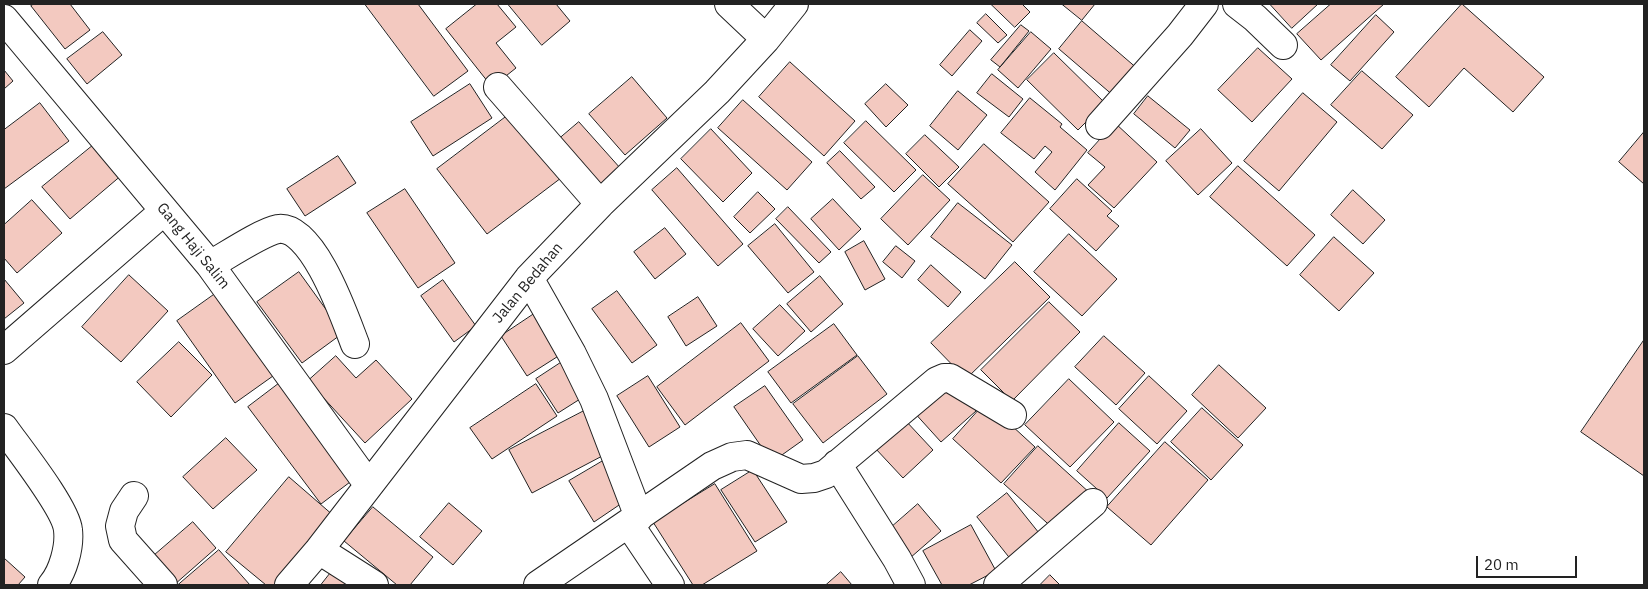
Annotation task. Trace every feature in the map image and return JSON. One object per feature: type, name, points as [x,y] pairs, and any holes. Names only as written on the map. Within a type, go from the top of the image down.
[{"type":"street","points":[[729,4],[766,39]]},
{"type":"street","name":"Jalan Bedahan","points":[[289,585],[319,550],[368,484],[529,278],[600,204],[717,92],[766,39],[794,4]]},
{"type":"street","points":[[1100,125],[1180,35],[1204,4]]},
{"type":"street","points":[[1237,4],[1255,18],[1283,45]]},
{"type":"street","name":"Gang Haji Salim","points":[[4,19],[210,265],[368,484]]},
{"type":"street","points":[[498,87],[600,204]]},
{"type":"street","points":[[4,350],[164,211]]},
{"type":"street","points":[[210,265],[264,234],[278,229],[291,230],[305,241],[336,292],[355,344]]},
{"type":"street","points":[[529,278],[572,354],[594,399],[634,520],[670,585]]},
{"type":"street","points":[[538,585],[712,466],[732,457],[747,455],[801,479],[814,478],[826,474],[937,381],[944,378],[950,378],[1012,415]]},
{"type":"street","points":[[4,428],[59,508],[68,528],[68,545],[63,564],[52,585]]},
{"type":"street","points":[[837,464],[892,551],[911,585]]},
{"type":"street","points":[[134,496],[124,511],[120,526],[123,540],[163,585]]},
{"type":"street","points":[[998,585],[1092,503]]},
{"type":"street","points":[[319,550],[374,585]]},
{"type":"building","points":[[34,4],[70,4],[90,30],[65,49],[31,6]]},
{"type":"building","points":[[365,4],[418,4],[468,71],[434,96]]},
{"type":"building","points":[[477,4],[497,4],[516,27],[496,43],[516,68],[492,87],[446,29]]},
{"type":"building","points":[[508,4],[556,4],[570,21],[542,45]]},
{"type":"building","points":[[991,4],[1022,4],[1030,12],[1015,27]]},
{"type":"building","points":[[1062,4],[1095,4],[1082,20]]},
{"type":"building","points":[[1270,4],[1318,4],[1292,28]]},
{"type":"building","points":[[1331,4],[1384,4],[1321,60],[1297,34]]},
{"type":"building","points":[[1462,4],[1544,77],[1513,112],[1464,68],[1429,107],[1396,77]]},
{"type":"building","points":[[986,14],[1007,35],[998,43],[977,23]]},
{"type":"building","points":[[1376,15],[1394,32],[1350,81],[1331,65]]},
{"type":"building","points":[[1082,21],[1139,70],[1115,97],[1059,49]]},
{"type":"building","points":[[1021,25],[1029,31],[1000,67],[991,60]]},
{"type":"building","points":[[970,30],[982,41],[952,76],[940,65]]},
{"type":"building","points":[[103,32],[122,55],[87,84],[67,59]]},
{"type":"building","points":[[1031,32],[1051,49],[1018,88],[998,70]]},
{"type":"building","points":[[1258,48],[1292,79],[1252,122],[1218,90]]},
{"type":"building","points":[[1054,53],[1105,103],[1078,130],[1027,80]]},
{"type":"building","points":[[790,62],[855,121],[824,156],[759,97]]},
{"type":"building","points":[[4,70],[13,81],[4,89]]},
{"type":"building","points":[[1362,71],[1413,115],[1382,149],[1331,105]]},
{"type":"building","points":[[992,74],[1023,99],[1009,117],[977,93]]},
{"type":"building","points":[[632,77],[667,118],[625,155],[589,114]]},
{"type":"building","points":[[470,84],[492,118],[433,156],[411,122]]},
{"type":"building","points":[[886,84],[908,105],[886,127],[865,104]]},
{"type":"building","points":[[958,91],[987,115],[958,150],[930,126]]},
{"type":"building","points":[[1303,93],[1337,122],[1279,191],[1244,161]]},
{"type":"building","points":[[1148,96],[1190,130],[1175,148],[1134,114]]},
{"type":"building","points":[[1030,98],[1062,124],[1060,127],[1087,150],[1055,190],[1035,172],[1052,152],[1045,146],[1034,159],[1001,133]]},
{"type":"building","points":[[743,100],[812,162],[787,190],[718,128]]},
{"type":"building","points":[[40,103],[69,141],[4,189],[4,130]]},
{"type":"building","points":[[511,113],[561,178],[487,234],[437,169]]},
{"type":"building","points":[[866,121],[916,170],[894,192],[844,143]]},
{"type":"building","points":[[579,122],[621,169],[595,192],[552,145]]},
{"type":"building","points":[[1115,123],[1157,162],[1114,208],[1088,185],[1105,167],[1088,153]]},
{"type":"building","points":[[711,129],[752,173],[723,202],[681,159]]},
{"type":"building","points":[[1201,129],[1232,163],[1198,195],[1166,161]]},
{"type":"building","points":[[1644,132],[1644,184],[1619,162]]},
{"type":"building","points":[[925,135],[959,167],[939,187],[906,154]]},
{"type":"building","points":[[96,143],[123,174],[70,219],[42,187]]},
{"type":"building","points":[[984,144],[1049,202],[1013,242],[948,184]]},
{"type":"building","points":[[840,151],[875,187],[861,199],[827,163]]},
{"type":"building","points":[[338,156],[356,183],[305,216],[287,189]]},
{"type":"building","points":[[1238,166],[1315,235],[1287,266],[1210,197]]},
{"type":"building","points":[[677,168],[743,244],[718,266],[652,190]]},
{"type":"building","points":[[923,175],[950,200],[908,245],[881,219]]},
{"type":"building","points":[[1077,179],[1112,211],[1107,216],[1119,226],[1096,251],[1050,209]]},
{"type":"building","points":[[405,189],[455,263],[418,288],[367,213]]},
{"type":"building","points":[[1353,190],[1385,220],[1363,244],[1331,215]]},
{"type":"building","points":[[758,192],[775,209],[750,233],[734,217]]},
{"type":"building","points":[[833,199],[861,229],[839,250],[811,219]]},
{"type":"building","points":[[32,200],[62,233],[17,273],[4,258],[4,225]]},
{"type":"building","points":[[958,203],[1012,245],[985,279],[931,237]]},
{"type":"building","points":[[788,207],[831,252],[819,263],[776,219]]},
{"type":"building","points":[[775,224],[814,272],[788,293],[748,246]]},
{"type":"building","points":[[665,228],[686,254],[655,279],[634,252]]},
{"type":"building","points":[[1069,234],[1117,279],[1082,316],[1034,272]]},
{"type":"building","points":[[1334,237],[1374,273],[1339,311],[1300,275]]},
{"type":"building","points":[[864,241],[885,279],[865,290],[845,252]]},
{"type":"building","points":[[896,246],[915,261],[902,278],[883,262]]},
{"type":"building","points":[[1015,262],[1050,297],[966,379],[931,343]]},
{"type":"building","points":[[931,265],[961,292],[948,307],[918,280]]},
{"type":"building","points":[[299,272],[343,333],[302,363],[257,302]]},
{"type":"building","points":[[129,275],[168,311],[121,362],[82,327]]},
{"type":"building","points":[[820,276],[843,304],[811,332],[787,304]]},
{"type":"building","points":[[4,279],[24,303],[4,319]]},
{"type":"building","points":[[443,280],[476,326],[454,342],[421,296]]},
{"type":"building","points":[[222,289],[280,371],[235,403],[177,321]]},
{"type":"building","points":[[617,291],[657,345],[632,363],[592,309]]},
{"type":"building","points":[[698,297],[717,326],[686,346],[668,317]]},
{"type":"building","points":[[1049,302],[1080,332],[1012,401],[981,370]]},
{"type":"building","points":[[780,305],[805,331],[778,356],[753,329]]},
{"type":"building","points":[[534,314],[560,355],[527,376],[501,336]]},
{"type":"building","points":[[741,323],[769,361],[685,425],[657,387]]},
{"type":"building","points":[[834,324],[857,355],[791,403],[768,372]]},
{"type":"building","points":[[1104,336],[1145,373],[1116,405],[1075,367]]},
{"type":"building","points":[[1644,340],[1644,476],[1581,432]]},
{"type":"building","points":[[179,342],[212,375],[171,417],[137,382]]},
{"type":"building","points":[[336,356],[356,378],[376,360],[412,399],[365,443],[308,381]]},
{"type":"building","points":[[858,356],[887,394],[823,443],[793,404]]},
{"type":"building","points":[[565,360],[588,394],[558,413],[536,379]]},
{"type":"building","points":[[1219,365],[1266,408],[1238,438],[1192,395]]},
{"type":"building","points":[[648,376],[680,427],[649,447],[617,396]]},
{"type":"building","points":[[1149,376],[1187,411],[1157,444],[1119,409]]},
{"type":"building","points":[[948,379],[976,411],[941,442],[912,410]]},
{"type":"building","points":[[1069,379],[1114,422],[1070,467],[1025,425]]},
{"type":"building","points":[[281,382],[354,479],[321,504],[248,407]]},
{"type":"building","points":[[536,384],[557,416],[492,459],[470,428]]},
{"type":"building","points":[[765,386],[803,440],[772,462],[734,407]]},
{"type":"building","points":[[986,402],[1035,447],[1001,483],[953,439]]},
{"type":"building","points":[[1202,408],[1243,445],[1211,480],[1171,442]]},
{"type":"building","points":[[584,411],[606,454],[532,493],[509,450]]},
{"type":"building","points":[[905,420],[933,450],[903,478],[875,448]]},
{"type":"building","points":[[1119,423],[1150,451],[1107,498],[1077,471]]},
{"type":"building","points":[[226,438],[257,470],[213,509],[183,477]]},
{"type":"building","points":[[1165,442],[1208,480],[1151,545],[1107,507]]},
{"type":"building","points":[[1038,446],[1091,494],[1057,532],[1004,484]]},
{"type":"building","points":[[608,458],[628,499],[594,522],[569,481]]},
{"type":"building","points":[[753,470],[787,522],[755,542],[721,490]]},
{"type":"building","points":[[289,477],[334,516],[276,585],[266,585],[226,552]]},
{"type":"building","points":[[715,484],[757,551],[702,585],[693,585],[653,522]]},
{"type":"building","points":[[1007,493],[1043,538],[1012,561],[977,517]]},
{"type":"building","points":[[449,503],[482,531],[453,565],[420,537]]},
{"type":"building","points":[[918,504],[941,531],[910,558],[886,532]]},
{"type":"building","points":[[373,507],[433,557],[410,585],[397,585],[344,541]]},
{"type":"building","points":[[193,522],[216,548],[174,585],[150,559]]},
{"type":"building","points":[[971,525],[996,571],[969,585],[942,585],[923,551]]},
{"type":"building","points":[[219,550],[250,585],[178,585]]},
{"type":"building","points":[[4,558],[25,577],[18,585],[4,585]]},
{"type":"building","points":[[336,566],[362,585],[321,585]]},
{"type":"building","points":[[841,572],[852,585],[826,585]]},
{"type":"building","points":[[1050,575],[1060,585],[1040,585]]}]
